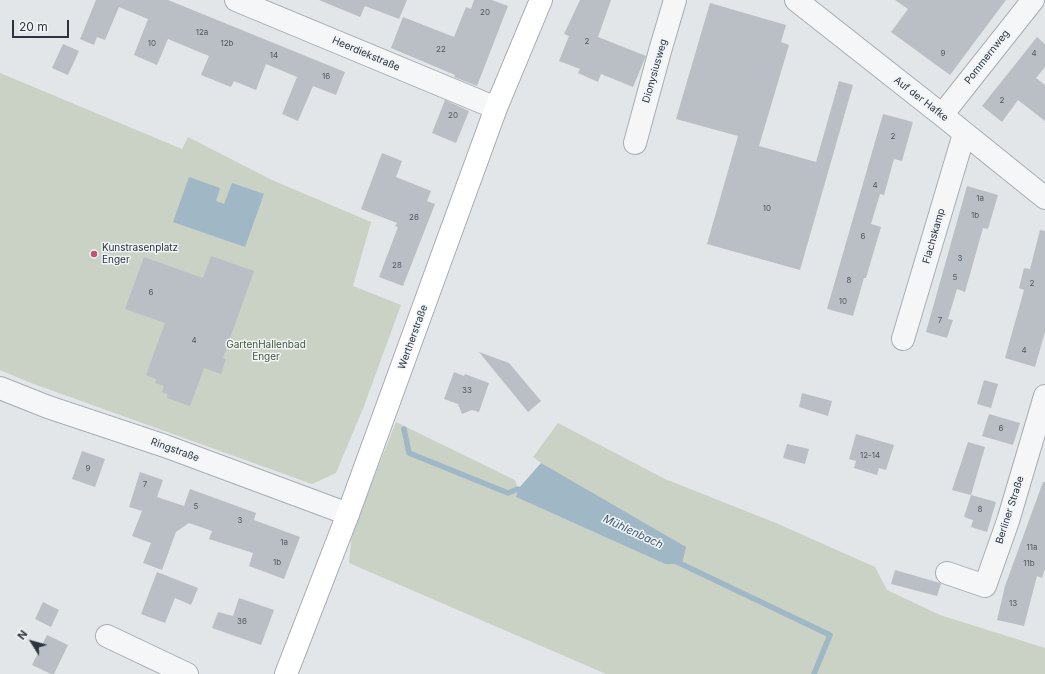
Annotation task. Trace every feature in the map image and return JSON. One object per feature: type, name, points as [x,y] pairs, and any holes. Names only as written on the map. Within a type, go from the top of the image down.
[{"type":"main road","name":"Wertherstraße","points":[[286,674],[348,514],[496,108],[541,0]]},
{"type":"street","name":"Heerdiekstraße","points":[[236,0],[496,108]]},
{"type":"street","name":"Dionysiusweg","points":[[635,143],[675,0]]},
{"type":"street","name":"Auf der Hafke","points":[[796,0],[1045,198]]},
{"type":"street","name":"Pommernweg","points":[[942,115],[1033,0]]},
{"type":"street","name":"Flachskamp","points":[[903,339],[964,134]]},
{"type":"street","name":"Ringstraße","points":[[0,388],[48,407],[165,446],[348,514]]},
{"type":"street","name":"Berliner Straße","points":[[947,573],[985,586],[1008,521],[1045,396]]},
{"type":"street","points":[[107,636],[187,674]]},
{"type":"green space","name":"GartenHallenbad Enger","points":[[0,73],[182,149],[188,137],[272,180],[371,222],[353,286],[401,305],[364,406],[336,473],[312,484],[31,383],[0,370]]},
{"type":"green space","points":[[396,422],[515,480],[518,489],[516,497],[665,564],[682,564],[533,457],[558,423],[665,479],[776,523],[875,567],[887,590],[940,615],[1045,648],[1045,674],[606,674],[349,563],[352,533]]},
{"type":"water","points":[[189,177],[220,188],[216,201],[224,204],[232,183],[264,194],[245,247],[173,222]]},
{"type":"water","points":[[541,463],[686,547],[682,564],[665,564],[516,497],[518,489]]},
{"type":"building","points":[[96,0],[168,0],[345,72],[336,95],[313,86],[298,121],[282,114],[297,77],[266,64],[256,90],[234,81],[231,87],[201,75],[209,56],[168,39],[157,65],[134,55],[148,19],[119,7],[105,40],[97,37],[94,45],[80,39]]},
{"type":"building","points":[[319,0],[407,0],[399,19],[365,6],[360,17]]},
{"type":"building","points":[[474,0],[492,0],[508,6],[477,86],[391,48],[403,17],[454,37],[466,7],[471,9]]},
{"type":"building","points":[[580,0],[611,0],[598,37],[646,56],[633,87],[601,74],[598,82],[578,73],[580,69],[559,61],[569,36],[564,34]]},
{"type":"building","points":[[895,0],[1006,0],[950,75],[891,32],[908,9]]},
{"type":"building","points":[[710,3],[786,25],[781,42],[789,45],[759,146],[816,162],[839,81],[853,85],[800,270],[707,244],[738,136],[676,119]]},
{"type":"building","points":[[1037,37],[1045,44],[1045,67],[1036,78],[1045,85],[1045,121],[1018,100],[1002,122],[982,106]]},
{"type":"building","points":[[63,44],[79,51],[68,75],[52,68]]},
{"type":"building","points":[[445,100],[469,111],[456,143],[432,133]]},
{"type":"building","points":[[883,114],[913,122],[902,161],[894,159],[884,195],[880,194],[871,224],[881,227],[853,316],[827,309]]},
{"type":"building","points":[[382,153],[402,161],[396,177],[431,191],[427,201],[435,204],[403,286],[379,277],[398,227],[395,226],[397,223],[361,209]]},
{"type":"building","points":[[967,186],[998,195],[988,229],[983,228],[965,292],[957,289],[948,319],[953,320],[947,338],[926,332]]},
{"type":"building","points":[[1040,230],[1045,231],[1045,332],[1035,367],[1005,358],[1024,290],[1019,288],[1024,268],[1030,269]]},
{"type":"building","points":[[211,256],[254,271],[223,358],[226,359],[221,374],[204,368],[190,406],[167,398],[168,394],[162,392],[164,386],[155,383],[156,379],[146,375],[165,323],[125,309],[144,257],[203,278]]},
{"type":"building","points":[[479,352],[509,363],[541,401],[528,412]]},
{"type":"building","points":[[454,372],[464,376],[465,374],[489,383],[479,412],[472,410],[462,414],[458,404],[444,399]]},
{"type":"building","points":[[984,380],[998,384],[991,408],[977,404]]},
{"type":"building","points":[[802,393],[832,401],[828,416],[799,407]]},
{"type":"building","points":[[989,414],[1020,423],[1013,445],[982,436]]},
{"type":"building","points":[[856,434],[894,445],[886,470],[879,468],[877,475],[854,468],[856,461],[849,459]]},
{"type":"building","points":[[968,442],[985,447],[971,495],[952,490]]},
{"type":"building","points":[[787,444],[809,449],[805,464],[783,458]]},
{"type":"building","points":[[82,451],[105,459],[95,487],[72,479]]},
{"type":"building","points":[[140,472],[163,480],[157,497],[184,506],[190,489],[256,513],[254,520],[300,537],[284,579],[249,566],[253,553],[209,539],[212,531],[189,523],[176,532],[162,570],[143,563],[151,543],[132,536],[142,511],[129,507]]},
{"type":"building","points":[[1043,482],[1045,482],[1045,569],[1042,578],[1037,576],[1024,626],[997,620],[1005,586]]},
{"type":"building","points":[[971,495],[996,502],[987,532],[971,527],[973,520],[964,517]]},
{"type":"building","points":[[895,570],[940,583],[937,596],[891,584]]},
{"type":"building","points":[[157,572],[198,588],[191,605],[175,598],[165,623],[141,614]]},
{"type":"building","points":[[239,598],[274,610],[261,645],[212,628],[218,612],[233,616]]},
{"type":"building","points":[[43,602],[59,610],[51,627],[35,619]]},
{"type":"building","points":[[47,635],[68,645],[54,674],[32,665]]},
{"type":"waterway","name":"Mühlenbach","points":[[404,429],[409,453],[508,493],[518,489],[524,492]]},
{"type":"waterway","name":"Mühlenbach","points":[[675,561],[830,635],[814,674]]},
{"type":"place","name":"Kunstrasenplatz Enger","points":[[94,254]]}]
